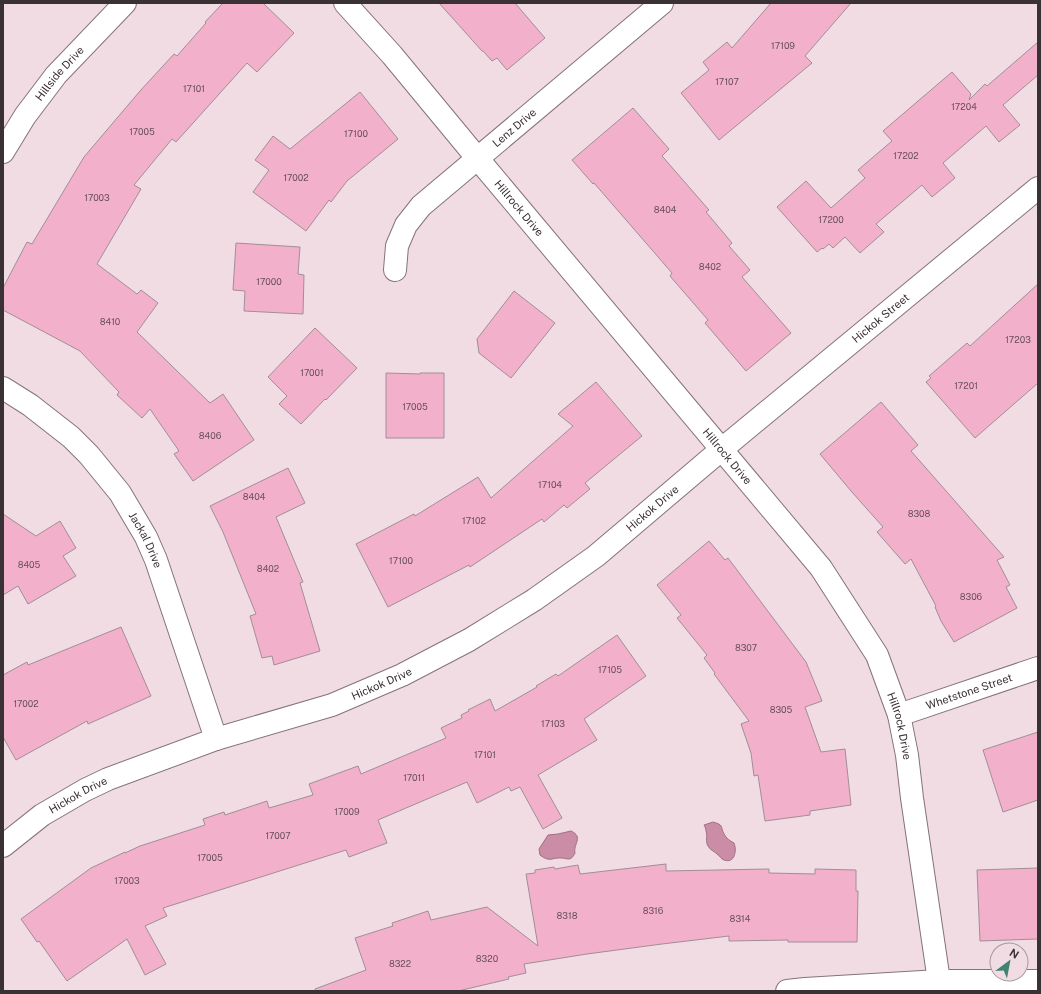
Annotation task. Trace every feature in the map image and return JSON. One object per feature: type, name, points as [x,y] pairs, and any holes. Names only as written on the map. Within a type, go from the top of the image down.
[{"type":"street","name":"Hillside Drive","points":[[3,152],[25,116],[56,75],[125,3]]},
{"type":"street","name":"Hillrock Drive","points":[[345,3],[392,55],[821,568],[877,655],[899,716],[907,755],[939,986]]},
{"type":"street","name":"Lenz Drive","points":[[395,270],[397,246],[406,225],[421,206],[662,3]]},
{"type":"street","name":"Hickok Street","points":[[722,449],[1038,188]]},
{"type":"street","name":"Jackal Drive","points":[[3,388],[30,405],[71,436],[89,455],[124,500],[146,537],[156,560],[216,739]]},
{"type":"street","name":"Hickok Drive","points":[[3,846],[42,816],[85,790],[108,779],[216,739],[332,705],[402,675],[470,640],[534,600],[596,556],[722,449]]},
{"type":"street","name":"Whetstone Street","points":[[899,716],[1038,668]]},
{"type":"street","points":[[787,991],[805,989],[939,986],[1038,981]]},
{"type":"shaded area","points":[[713,822],[721,826],[726,837],[734,843],[735,853],[731,860],[723,860],[710,849],[707,844],[707,833],[704,825]]},
{"type":"shaded area","points":[[571,831],[577,836],[574,856],[568,859],[546,859],[540,855],[539,849],[548,835]]},
{"type":"building","points":[[223,3],[263,3],[294,33],[257,72],[247,63],[176,142],[172,139],[134,185],[141,189],[97,264],[137,294],[141,290],[158,303],[137,332],[210,403],[223,394],[254,440],[193,481],[174,454],[179,451],[150,409],[142,418],[117,395],[119,392],[80,351],[3,310],[3,288],[27,242],[32,244],[84,157],[140,91],[174,54],[177,56]]},
{"type":"building","points":[[439,3],[515,3],[545,38],[507,70],[497,58],[492,61]]},
{"type":"building","points":[[771,3],[851,3],[805,56],[812,63],[719,140],[681,93],[709,70],[703,62],[727,42],[732,48]]},
{"type":"building","points":[[1038,42],[1038,75],[1003,105],[1020,125],[999,142],[986,126],[943,163],[955,178],[932,197],[922,185],[876,224],[884,232],[860,253],[845,237],[833,248],[829,244],[817,252],[777,207],[806,181],[831,208],[865,178],[858,170],[892,141],[883,131],[952,72],[971,94],[969,100],[985,84],[987,86]]},
{"type":"building","points":[[360,92],[398,139],[347,181],[331,202],[329,200],[306,231],[253,192],[269,170],[255,160],[273,136],[290,149]]},
{"type":"building","points":[[633,108],[669,149],[662,156],[709,210],[706,212],[732,243],[729,246],[750,270],[742,277],[791,333],[746,371],[705,323],[708,320],[670,276],[672,273],[594,183],[593,184],[572,160]]},
{"type":"building","points":[[236,243],[300,247],[298,274],[304,275],[303,314],[244,311],[245,291],[233,290]]},
{"type":"building","points":[[1038,284],[1038,383],[975,438],[926,382],[931,378],[929,376],[967,343],[970,346]]},
{"type":"building","points":[[514,291],[555,323],[511,378],[479,353],[477,339]]},
{"type":"building","points":[[315,328],[357,368],[301,424],[279,404],[287,396],[268,377]]},
{"type":"building","points":[[386,373],[444,373],[444,438],[386,438]]},
{"type":"building","points":[[596,382],[642,436],[585,483],[590,489],[567,508],[564,505],[544,522],[542,519],[470,567],[469,565],[388,607],[356,544],[414,514],[415,516],[478,477],[491,498],[573,426],[558,414]]},
{"type":"building","points":[[881,402],[918,445],[911,451],[1004,557],[997,560],[1010,585],[1006,587],[1017,608],[954,642],[941,621],[935,607],[936,606],[911,559],[905,564],[877,532],[883,527],[820,454]]},
{"type":"building","points":[[288,468],[305,503],[276,517],[303,582],[300,583],[320,651],[274,665],[272,656],[262,658],[250,616],[256,614],[223,532],[210,506]]},
{"type":"building","points":[[3,514],[36,536],[60,521],[76,548],[63,556],[76,576],[28,604],[18,586],[3,595]]},
{"type":"building","points":[[709,541],[725,560],[728,558],[806,662],[822,701],[805,707],[821,752],[845,749],[851,805],[810,811],[810,815],[765,821],[758,775],[754,776],[751,753],[741,724],[749,721],[714,674],[715,673],[704,658],[707,655],[677,618],[681,615],[657,585]]},
{"type":"building","points":[[121,627],[151,696],[88,724],[87,721],[16,760],[3,737],[3,675],[27,662],[28,665]]},
{"type":"building","points":[[617,635],[646,676],[584,719],[597,740],[538,775],[562,818],[543,829],[520,787],[511,791],[509,787],[477,803],[467,782],[378,820],[387,843],[349,857],[346,850],[163,908],[167,916],[145,926],[166,964],[145,975],[127,939],[67,981],[39,941],[37,942],[21,919],[91,868],[125,852],[205,825],[203,819],[224,812],[225,815],[267,801],[269,808],[313,795],[309,784],[358,766],[361,774],[446,738],[441,728],[462,718],[461,715],[469,711],[468,710],[490,699],[495,711],[537,687],[536,686],[556,674],[558,676]]},
{"type":"building","points":[[1038,732],[1038,800],[1003,812],[983,750]]},
{"type":"building","points":[[666,864],[666,871],[769,869],[769,873],[815,874],[815,869],[856,870],[856,891],[858,891],[857,942],[788,942],[788,940],[729,941],[729,936],[587,954],[524,964],[526,973],[508,977],[509,979],[458,991],[315,991],[315,989],[366,970],[355,938],[393,926],[392,923],[428,911],[431,920],[487,907],[538,946],[526,874],[535,873],[535,870],[554,867],[555,869],[578,865],[580,874]]},
{"type":"building","points":[[1038,868],[1038,939],[980,941],[977,870]]}]
